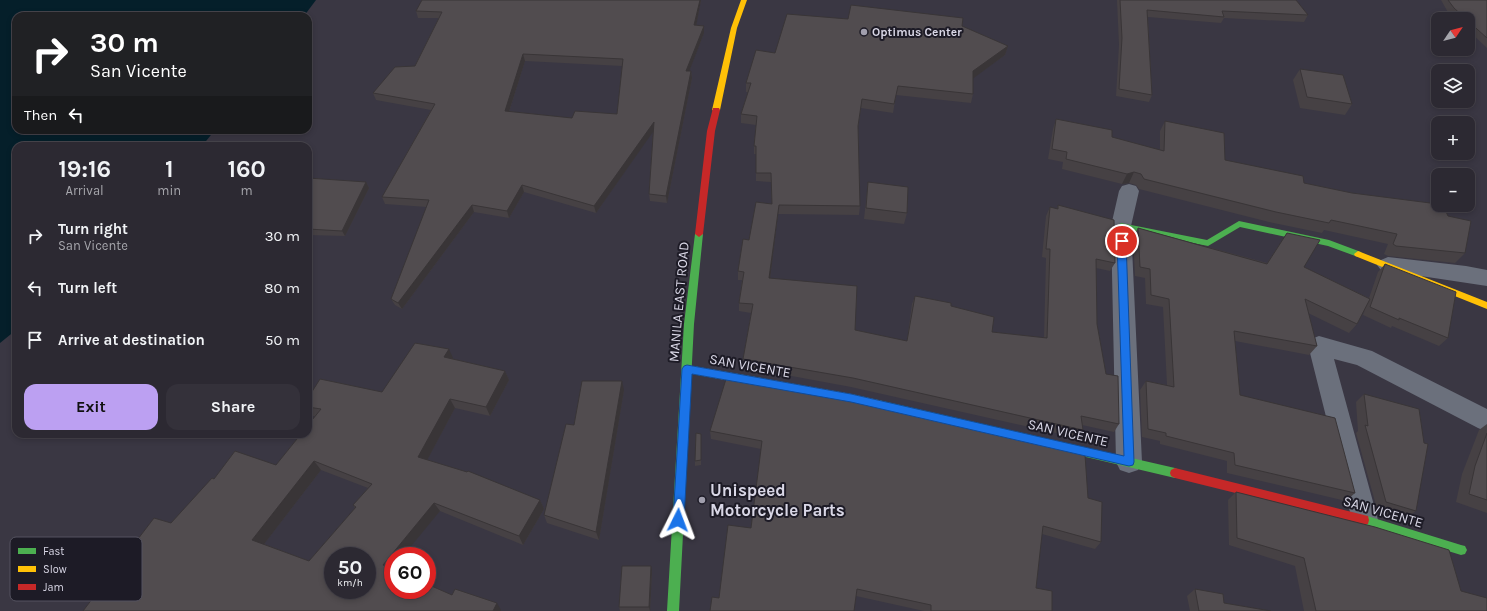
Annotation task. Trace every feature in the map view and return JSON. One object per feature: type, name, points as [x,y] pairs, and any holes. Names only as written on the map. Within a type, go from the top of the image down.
[{"type":"street","name":"MANILA EAST ROAD","points":[[673,611],[690,324],[711,130],[734,28],[744,0]]},
{"type":"street","points":[[1129,462],[1121,226],[1130,191]]},
{"type":"street","points":[[1121,226],[1208,243],[1239,224],[1329,243],[1388,265],[1487,306]]},
{"type":"street","points":[[1388,265],[1466,274],[1487,278]]},
{"type":"street","points":[[1365,520],[1319,345],[1364,358],[1487,421]]},
{"type":"street","name":"SAN VICENTE","points":[[687,369],[851,398],[1129,462],[1365,520],[1461,550]]},
{"type":"water","points":[[0,0],[316,0],[307,12],[12,12],[12,134],[212,134],[205,142],[12,142],[12,333],[0,343]]},
{"type":"building","points":[[422,0],[700,0],[694,25],[704,26],[686,71],[691,71],[666,196],[649,194],[654,122],[594,206],[522,185],[507,211],[472,205],[398,303],[391,299],[429,200],[382,197],[435,104],[373,93],[395,67],[415,66],[442,12],[416,11]],"holes":[[[523,54],[623,59],[617,114],[575,111],[572,118],[505,111]]]},
{"type":"building","points":[[1120,0],[1296,0],[1308,15],[1222,11],[1224,17],[1147,10],[1152,95],[1119,89],[1122,38]]},
{"type":"building","points":[[1448,0],[1487,0],[1487,38],[1475,27],[1475,12],[1458,12]]},
{"type":"building","points":[[851,5],[963,18],[962,26],[1008,46],[973,71],[973,94],[898,86],[894,104],[862,99],[858,126],[860,206],[779,205],[769,278],[857,286],[855,330],[907,341],[915,296],[951,303],[951,306],[994,317],[992,332],[1047,338],[1050,249],[1046,249],[1050,207],[1058,209],[1058,205],[1114,220],[1115,263],[1096,259],[1097,324],[1106,374],[1118,376],[1119,424],[1081,416],[1083,430],[853,378],[743,359],[753,304],[739,303],[744,272],[738,271],[743,239],[749,240],[756,202],[772,204],[771,173],[756,173],[756,146],[754,146],[757,116],[741,114],[751,83],[746,83],[756,50],[775,53],[787,14],[848,19]]},
{"type":"building","points":[[1300,69],[1343,75],[1352,104],[1307,97]]},
{"type":"building","points":[[1056,119],[1112,130],[1112,137],[1164,151],[1165,121],[1224,133],[1225,160],[1303,176],[1304,183],[1352,193],[1431,203],[1431,212],[1446,212],[1448,216],[1471,221],[1465,253],[1396,246],[1393,244],[1397,234],[1331,220],[1329,223],[1276,212],[1144,179],[1141,174],[1134,172],[1127,174],[1066,159],[1067,152],[1052,149]]},
{"type":"building","points":[[312,178],[366,182],[342,231],[312,229]]},
{"type":"building","points":[[868,182],[908,187],[907,213],[866,208]]},
{"type":"building","points":[[1138,228],[1267,264],[1287,233],[1320,240],[1304,267],[1370,299],[1357,324],[1305,299],[1317,346],[1234,331],[1240,395],[1335,418],[1355,493],[1235,465],[1234,453],[1166,436],[1166,433],[1148,429],[1146,381],[1174,387],[1169,299],[1151,295],[1150,269],[1140,267]]},
{"type":"building","points":[[1385,264],[1456,292],[1448,338],[1399,318],[1399,320],[1370,307]]},
{"type":"building","points":[[415,343],[449,349],[444,357],[505,371],[486,407],[450,399],[418,457],[467,472],[468,471],[540,500],[519,536],[434,503],[398,547],[384,547],[383,565],[384,599],[436,599],[436,588],[452,595],[455,589],[497,603],[493,611],[83,611],[91,601],[142,601],[142,537],[139,537],[154,518],[171,523],[212,478],[214,479],[235,451],[276,465],[298,438],[312,438],[312,420],[321,409],[312,408],[312,392],[320,379],[382,392]],"holes":[[[314,461],[372,484],[353,505],[356,507],[309,561],[252,540]]]},
{"type":"building","points":[[726,379],[852,401],[1085,455],[1088,498],[1102,502],[1101,542],[1043,526],[1036,588],[1052,591],[1052,611],[931,611],[931,605],[857,589],[854,611],[710,611],[712,597],[719,598],[728,525],[751,528],[762,441],[710,431]]},
{"type":"building","points":[[582,381],[622,381],[596,532],[544,515],[566,424],[574,425]]},
{"type":"building","points":[[1364,394],[1419,409],[1424,443],[1428,444],[1416,511],[1386,502],[1365,425],[1368,426]]},
{"type":"building","points":[[696,433],[701,434],[701,460],[695,461]]},
{"type":"building","points":[[1487,433],[1487,500],[1469,494],[1475,466]]},
{"type":"building","points":[[1236,492],[1375,527],[1449,550],[1461,591],[1487,598],[1487,611],[1316,611],[1304,558],[1237,538]]},
{"type":"building","points":[[622,566],[651,566],[649,607],[619,607]]},
{"type":"building","points":[[1195,589],[1223,594],[1224,603],[1271,611],[1199,611]]},
{"type":"traffic: fast","points":[[1121,226],[1208,243],[1239,224],[1329,243],[1358,254]]},
{"type":"traffic: fast","points":[[673,611],[689,324],[699,234]]},
{"type":"traffic: fast","points":[[878,404],[1175,473]]},
{"type":"traffic: fast","points":[[1364,520],[1461,550]]},
{"type":"traffic: slow","points":[[716,110],[734,28],[744,0]]},
{"type":"traffic: slow","points":[[1358,254],[1487,306]]},
{"type":"traffic: slow","points":[[687,369],[878,404]]},
{"type":"traffic: jam","points":[[699,234],[711,131],[716,110]]},
{"type":"traffic: jam","points":[[1175,473],[1364,520]]},
{"type":"place","name":"Optimus Center","points":[[864,32]]},
{"type":"place","name":"Unispeed Motorcycle Parts","points":[[702,500]]},
{"type":"route","points":[[678,520],[687,369],[851,398],[1129,462],[1122,241]]}]
